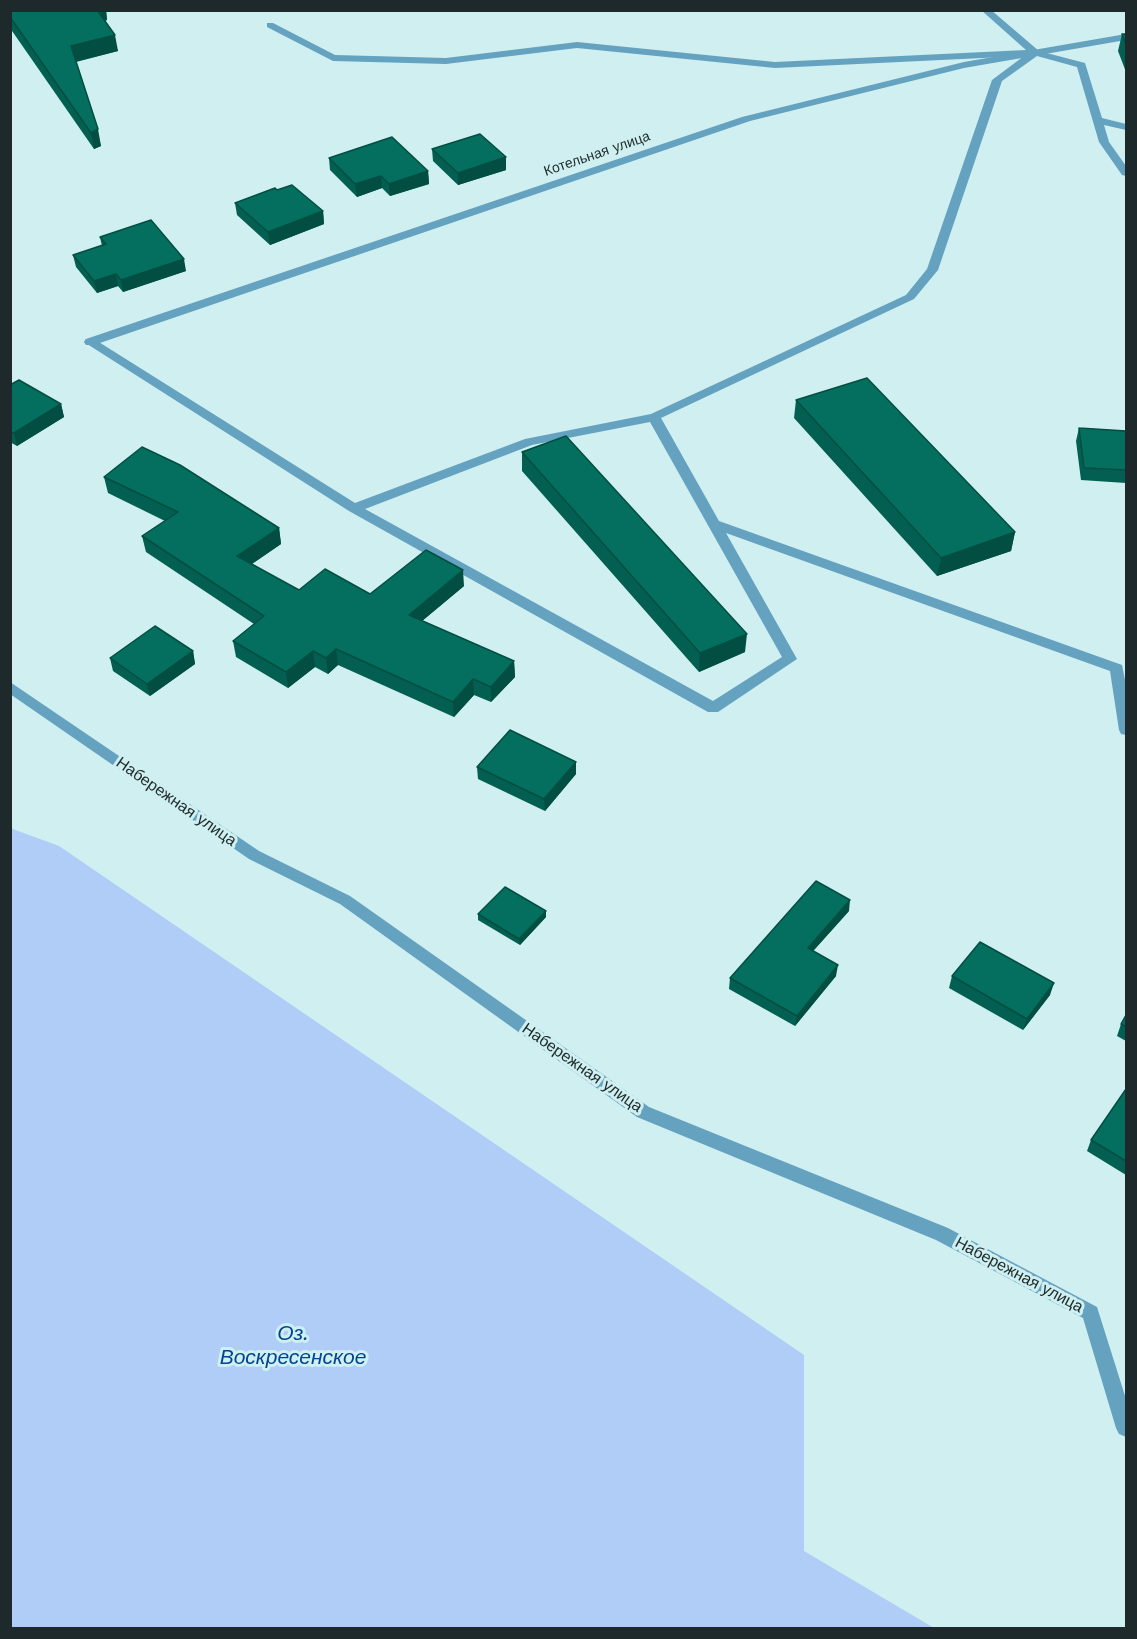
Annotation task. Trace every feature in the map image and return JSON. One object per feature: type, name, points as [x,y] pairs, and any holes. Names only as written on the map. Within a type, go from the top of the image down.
[{"type":"street","points":[[986,10],[1035,53]]},
{"type":"street","points":[[270,25],[333,58],[446,61],[577,45],[775,65],[1035,53],[1081,65],[1104,142],[1126,173]]},
{"type":"street","name":"Котельная улица","points":[[354,508],[90,342],[746,119],[964,65],[1126,37]]},
{"type":"street","points":[[354,508],[529,442],[654,417],[909,297],[932,270],[997,80],[1035,53]]},
{"type":"street","points":[[1098,120],[1126,127]]},
{"type":"street","points":[[354,508],[713,708],[790,659],[654,417]]},
{"type":"street","points":[[714,524],[1117,668],[1126,730]]},
{"type":"street","name":"Набережная улица","points":[[10,687],[254,855],[345,900],[643,1112],[942,1234],[1091,1313],[1126,1428]]},
{"type":"water","name":"Оз. Воскресенское","points":[[10,828],[59,846],[804,1355],[804,1551],[934,1628],[11,1628]]},
{"type":"building","points":[[10,10],[97,10],[115,35],[71,46],[98,129],[91,133],[10,17]]},
{"type":"building","points":[[480,134],[506,157],[458,173],[432,149]]},
{"type":"building","points":[[392,137],[428,171],[389,184],[381,176],[355,184],[329,158]]},
{"type":"building","points":[[292,185],[323,211],[268,232],[235,203],[275,188],[277,190]]},
{"type":"building","points":[[151,220],[184,259],[121,280],[116,274],[94,281],[73,255],[106,244],[100,237]]},
{"type":"building","points":[[867,378],[1015,532],[941,558],[796,400]]},
{"type":"building","points":[[19,380],[61,404],[14,433],[10,432],[10,385]]},
{"type":"building","points":[[1079,428],[1126,431],[1126,470],[1084,468]]},
{"type":"building","points":[[566,436],[747,634],[700,653],[522,452]]},
{"type":"building","points":[[142,447],[180,465],[279,528],[237,556],[299,590],[325,569],[370,594],[426,550],[463,570],[409,615],[514,661],[491,687],[473,679],[453,702],[336,649],[326,658],[313,651],[286,672],[233,641],[264,616],[142,536],[178,512],[104,477]]},
{"type":"building","points":[[155,626],[193,651],[147,684],[110,658]]},
{"type":"building","points":[[510,730],[576,762],[544,799],[477,767]]},
{"type":"building","points":[[816,881],[850,900],[808,948],[838,965],[797,1016],[730,978]]},
{"type":"building","points":[[505,887],[546,911],[519,939],[478,914]]},
{"type":"building","points":[[980,942],[1054,983],[1027,1019],[952,976]]},
{"type":"building","points":[[1126,1015],[1126,1027],[1121,1024]]},
{"type":"building","points":[[1126,1089],[1126,1161],[1091,1140]]}]
